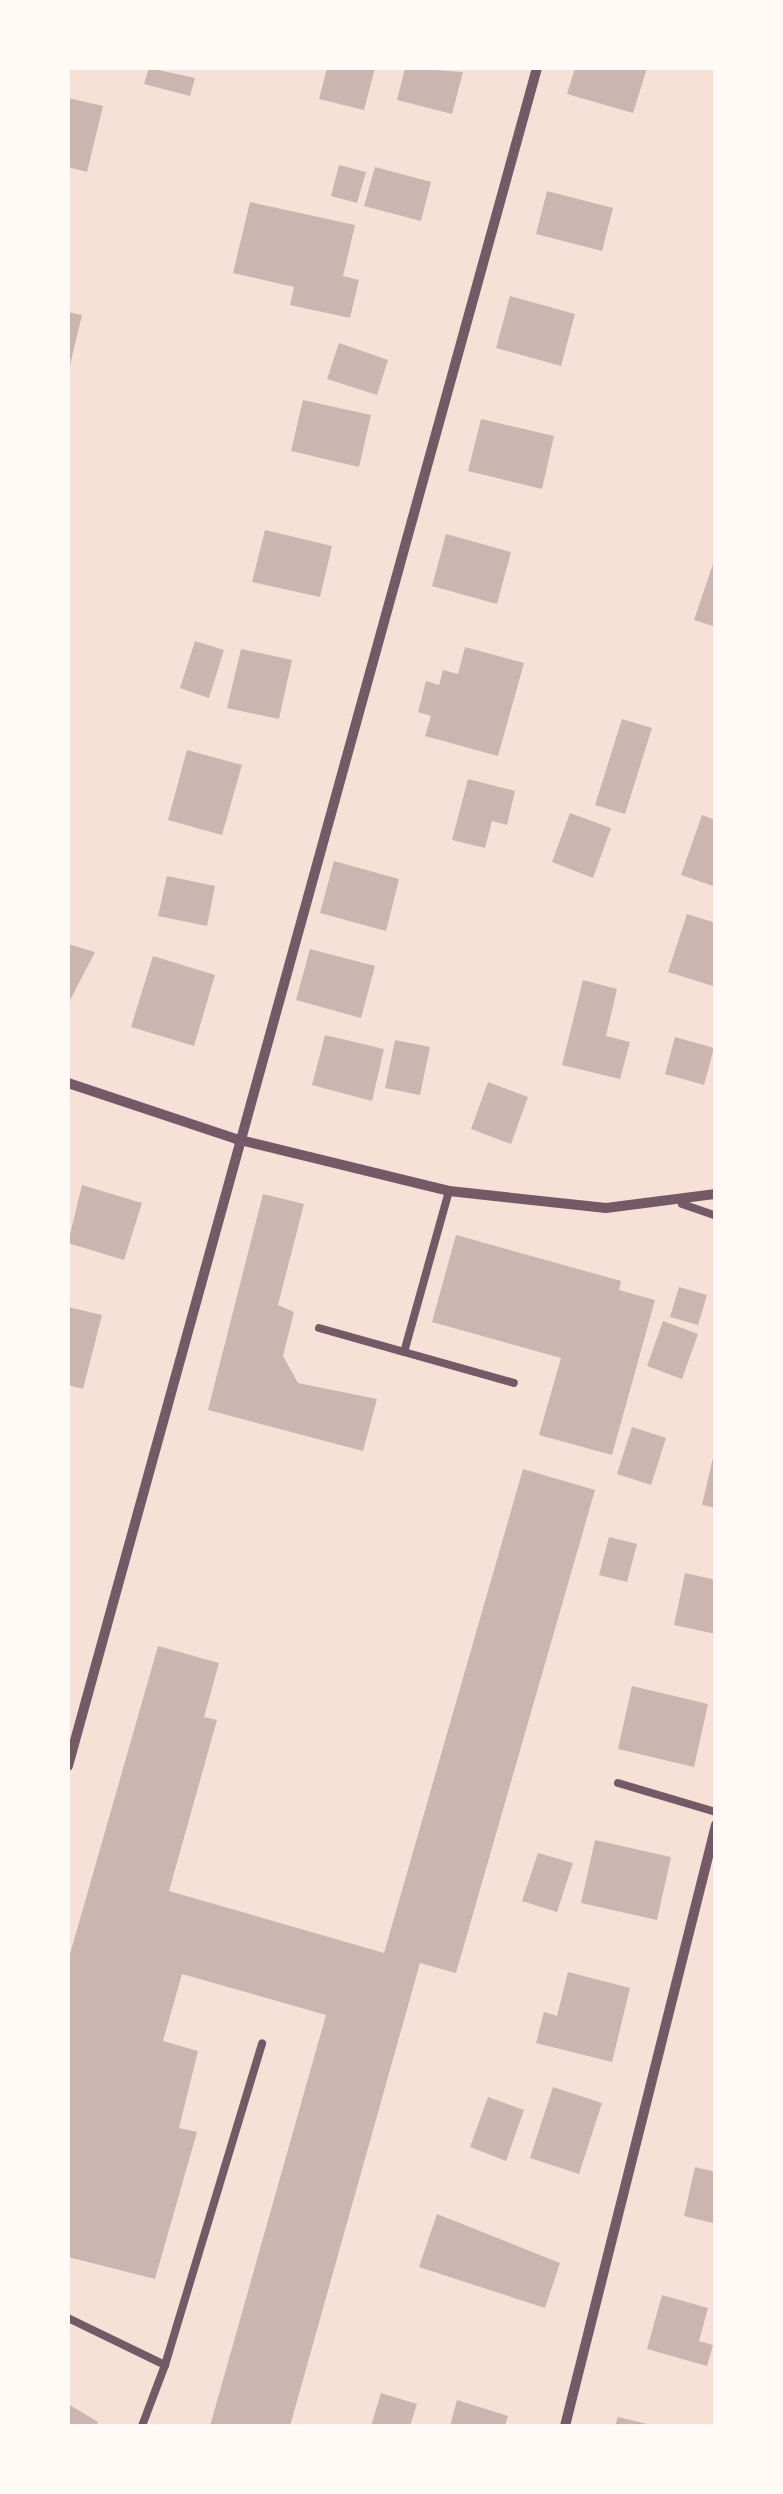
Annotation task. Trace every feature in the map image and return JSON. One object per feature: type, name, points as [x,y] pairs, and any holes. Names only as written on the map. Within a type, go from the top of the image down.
[{"type":"street","points":[[68,1766],[236,1139],[536,68]]},
{"type":"street","points":[[68,1083],[236,1139],[449,1190],[606,1208],[682,1204],[716,1194]]},
{"type":"street","points":[[565,2426],[716,1826]]},
{"type":"lane","points":[[404,1352],[449,1190]]},
{"type":"lane","points":[[682,1204],[716,1216]]},
{"type":"lane","points":[[319,1328],[514,1382]]},
{"type":"lane","points":[[618,1783],[716,1812]]},
{"type":"lane","points":[[142,2426],[165,2365],[262,2043]]},
{"type":"lane","points":[[68,2318],[165,2365]]},
{"type":"building","points":[[149,68],[195,78],[190,96],[144,84]]},
{"type":"building","points":[[327,68],[375,68],[364,110],[319,99]]},
{"type":"building","points":[[405,68],[463,72],[452,114],[397,100]]},
{"type":"building","points":[[575,68],[647,68],[633,113],[567,94]]},
{"type":"building","points":[[68,98],[103,106],[87,172],[68,167]]},
{"type":"building","points":[[339,165],[366,172],[357,203],[331,196]]},
{"type":"building","points":[[375,167],[431,182],[421,221],[364,206]]},
{"type":"building","points":[[547,191],[613,208],[602,251],[536,234]]},
{"type":"building","points":[[250,202],[355,225],[343,276],[359,280],[350,318],[290,305],[294,287],[233,273]]},
{"type":"building","points":[[510,296],[575,314],[561,366],[496,348]]},
{"type":"building","points":[[68,312],[82,315],[69,369],[68,369]]},
{"type":"building","points":[[339,343],[388,360],[377,395],[327,379]]},
{"type":"building","points":[[303,400],[371,415],[359,467],[291,451]]},
{"type":"building","points":[[481,419],[554,436],[542,489],[468,471]]},
{"type":"building","points":[[265,530],[332,546],[320,597],[252,582]]},
{"type":"building","points":[[446,534],[511,552],[497,604],[432,586]]},
{"type":"building","points":[[716,558],[716,627],[694,620]]},
{"type":"building","points":[[195,641],[224,650],[209,698],[180,688]]},
{"type":"building","points":[[465,647],[524,663],[498,756],[425,736],[431,716],[418,712],[426,681],[439,685],[443,670],[458,674]]},
{"type":"building","points":[[241,649],[292,660],[279,719],[227,708]]},
{"type":"building","points":[[622,719],[652,728],[625,814],[595,805]]},
{"type":"building","points":[[187,750],[242,765],[222,835],[168,820]]},
{"type":"building","points":[[468,779],[515,791],[507,825],[492,821],[485,848],[452,840]]},
{"type":"building","points":[[570,813],[611,828],[593,878],[552,862]]},
{"type":"building","points":[[702,815],[716,820],[716,887],[681,875]]},
{"type":"building","points":[[334,861],[399,879],[386,931],[320,913]]},
{"type":"building","points":[[167,876],[215,886],[207,926],[158,916]]},
{"type":"building","points":[[687,914],[716,923],[716,987],[668,972]]},
{"type":"building","points":[[68,944],[95,952],[68,1004]]},
{"type":"building","points":[[310,949],[375,966],[361,1018],[296,1000]]},
{"type":"building","points":[[153,956],[215,975],[194,1046],[131,1027]]},
{"type":"building","points":[[583,980],[617,989],[606,1036],[630,1042],[620,1079],[562,1065]]},
{"type":"building","points":[[325,1035],[384,1049],[372,1101],[312,1085]]},
{"type":"building","points":[[675,1037],[714,1048],[704,1085],[665,1074]]},
{"type":"building","points":[[395,1040],[430,1047],[420,1095],[385,1088]]},
{"type":"building","points":[[488,1082],[528,1097],[511,1144],[471,1129]]},
{"type":"building","points":[[82,1185],[142,1203],[124,1260],[68,1243]]},
{"type":"building","points":[[263,1194],[304,1204],[278,1305],[294,1312],[283,1356],[298,1383],[377,1399],[363,1451],[208,1410]]},
{"type":"building","points":[[456,1235],[621,1281],[619,1290],[655,1300],[612,1455],[539,1435],[561,1358],[432,1322]]},
{"type":"building","points":[[679,1287],[707,1295],[698,1325],[670,1317]]},
{"type":"building","points":[[68,1307],[102,1315],[83,1389],[68,1385]]},
{"type":"building","points":[[663,1321],[698,1334],[682,1379],[647,1366]]},
{"type":"building","points":[[632,1427],[666,1438],[651,1485],[617,1474]]},
{"type":"building","points":[[716,1454],[716,1508],[702,1505]]},
{"type":"building","points":[[523,1469],[595,1490],[456,1973],[420,1963],[290,2426],[210,2426],[326,2015],[182,1974],[163,2041],[198,2051],[179,2128],[197,2132],[155,2279],[68,2257],[68,1961],[158,1646],[219,1663],[204,1717],[217,1720],[169,1891],[384,1953]]},
{"type":"building","points":[[609,1537],[637,1544],[627,1582],[599,1575]]},
{"type":"building","points":[[685,1573],[716,1580],[716,1634],[674,1625]]},
{"type":"building","points":[[632,1686],[708,1704],[694,1767],[618,1749]]},
{"type":"building","points":[[595,1840],[671,1857],[657,1920],[581,1903]]},
{"type":"building","points":[[538,1853],[573,1863],[557,1912],[522,1901]]},
{"type":"building","points":[[568,1972],[630,1988],[612,2062],[536,2043],[544,2012],[557,2016]]},
{"type":"building","points":[[553,2087],[602,2103],[579,2174],[530,2158]]},
{"type":"building","points":[[488,2097],[524,2110],[506,2161],[470,2147]]},
{"type":"building","points":[[695,2167],[716,2172],[716,2234],[713,2223],[684,2216]]},
{"type":"building","points":[[437,2214],[560,2263],[545,2308],[419,2267]]},
{"type":"building","points":[[662,2295],[708,2308],[699,2341],[713,2345],[707,2366],[647,2349]]},
{"type":"building","points":[[381,2393],[417,2404],[410,2426],[371,2426]]},
{"type":"building","points":[[457,2400],[508,2416],[505,2426],[450,2426]]},
{"type":"building","points":[[68,2404],[98,2422],[96,2426],[68,2426]]},
{"type":"building","points":[[618,2417],[651,2425],[651,2426],[615,2426]]}]
